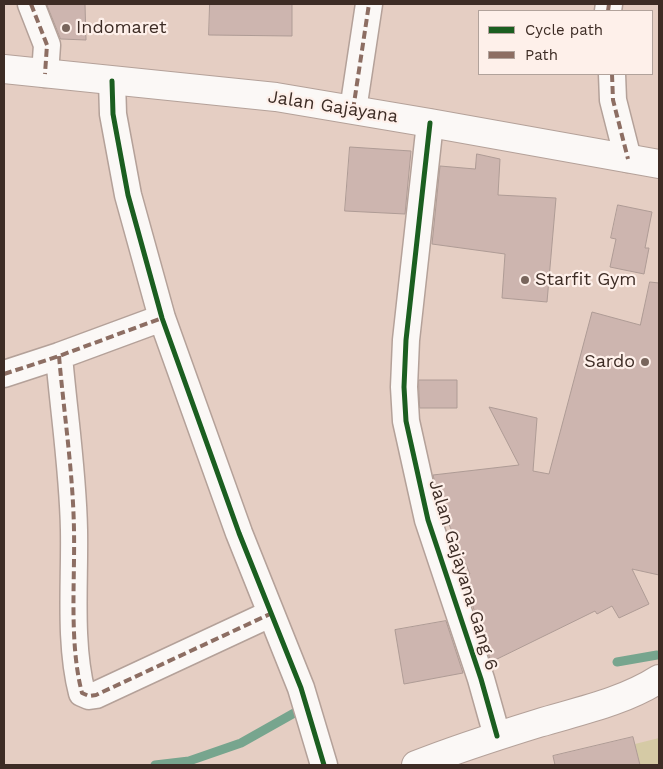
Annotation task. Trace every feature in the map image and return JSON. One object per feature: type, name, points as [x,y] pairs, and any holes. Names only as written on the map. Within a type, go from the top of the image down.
[{"type":"main road","name":"Jalan Gajayana","points":[[4,69],[276,97],[659,164]]},
{"type":"main road","points":[[416,765],[498,736],[621,698],[643,689],[659,678]]},
{"type":"street","points":[[31,4],[46,45],[45,74]]},
{"type":"street","points":[[353,110],[369,4]]},
{"type":"street","points":[[612,75],[613,100],[628,159]]},
{"type":"street","points":[[112,80],[113,114],[128,195],[162,318],[239,533],[301,688],[324,765]]},
{"type":"street","name":"Jalan Gajayana Gang 6","points":[[430,123],[406,340],[404,387],[406,421],[428,520],[498,736]]},
{"type":"street","points":[[4,374],[162,318]]},
{"type":"street","points":[[59,356],[74,528],[75,628],[78,675],[82,693],[89,696],[96,695],[270,614]]},
{"type":"shaded area","points":[[659,738],[659,765],[640,765],[635,744]]},
{"type":"building","name":"Indomaret","points":[[47,4],[85,4],[86,40],[61,39]]},
{"type":"building","points":[[210,4],[292,4],[292,36],[209,35]]},
{"type":"building","points":[[350,147],[411,151],[405,214],[345,211]]},
{"type":"building","points":[[477,154],[500,159],[498,195],[556,198],[547,302],[502,298],[505,254],[432,244],[440,166],[475,169]]},
{"type":"building","points":[[618,205],[652,212],[645,248],[649,248],[644,274],[610,267],[616,239],[611,238]]},
{"type":"building","points":[[650,282],[659,283],[659,575],[632,569],[649,604],[619,618],[612,606],[597,614],[595,611],[491,662],[463,576],[470,574],[448,522],[445,523],[433,475],[519,465],[489,407],[537,418],[533,471],[549,474],[592,312],[640,325]]},
{"type":"building","points":[[419,380],[457,380],[457,408],[420,408]]},
{"type":"building","points":[[446,621],[463,673],[404,684],[395,630]]},
{"type":"building","points":[[633,737],[640,765],[555,765],[553,756]]},
{"type":"waterway","points":[[617,662],[657,655]]},
{"type":"waterway","points":[[155,765],[189,761],[241,743],[296,712]]},
{"type":"marked path","points":[[31,4],[47,45],[45,74]]},
{"type":"marked path","points":[[353,110],[369,4]]},
{"type":"marked path","points":[[608,10],[609,4]]},
{"type":"marked path","points":[[612,75],[613,100],[628,159]]},
{"type":"marked path","points":[[4,374],[162,318]]},
{"type":"marked path","points":[[59,356],[72,487],[75,654],[82,693],[89,696],[96,695],[270,614]]},
{"type":"cycle path","points":[[112,81],[113,114],[128,195],[162,318],[239,533],[301,688],[324,765]]},
{"type":"cycle path","points":[[430,123],[406,340],[404,387],[406,421],[428,520],[481,679],[497,736]]},
{"type":"place","name":"Indomaret","points":[[66,28]]},
{"type":"place","name":"Starfit Gym","points":[[525,280]]},
{"type":"place","name":"Sardo","points":[[645,362]]}]
